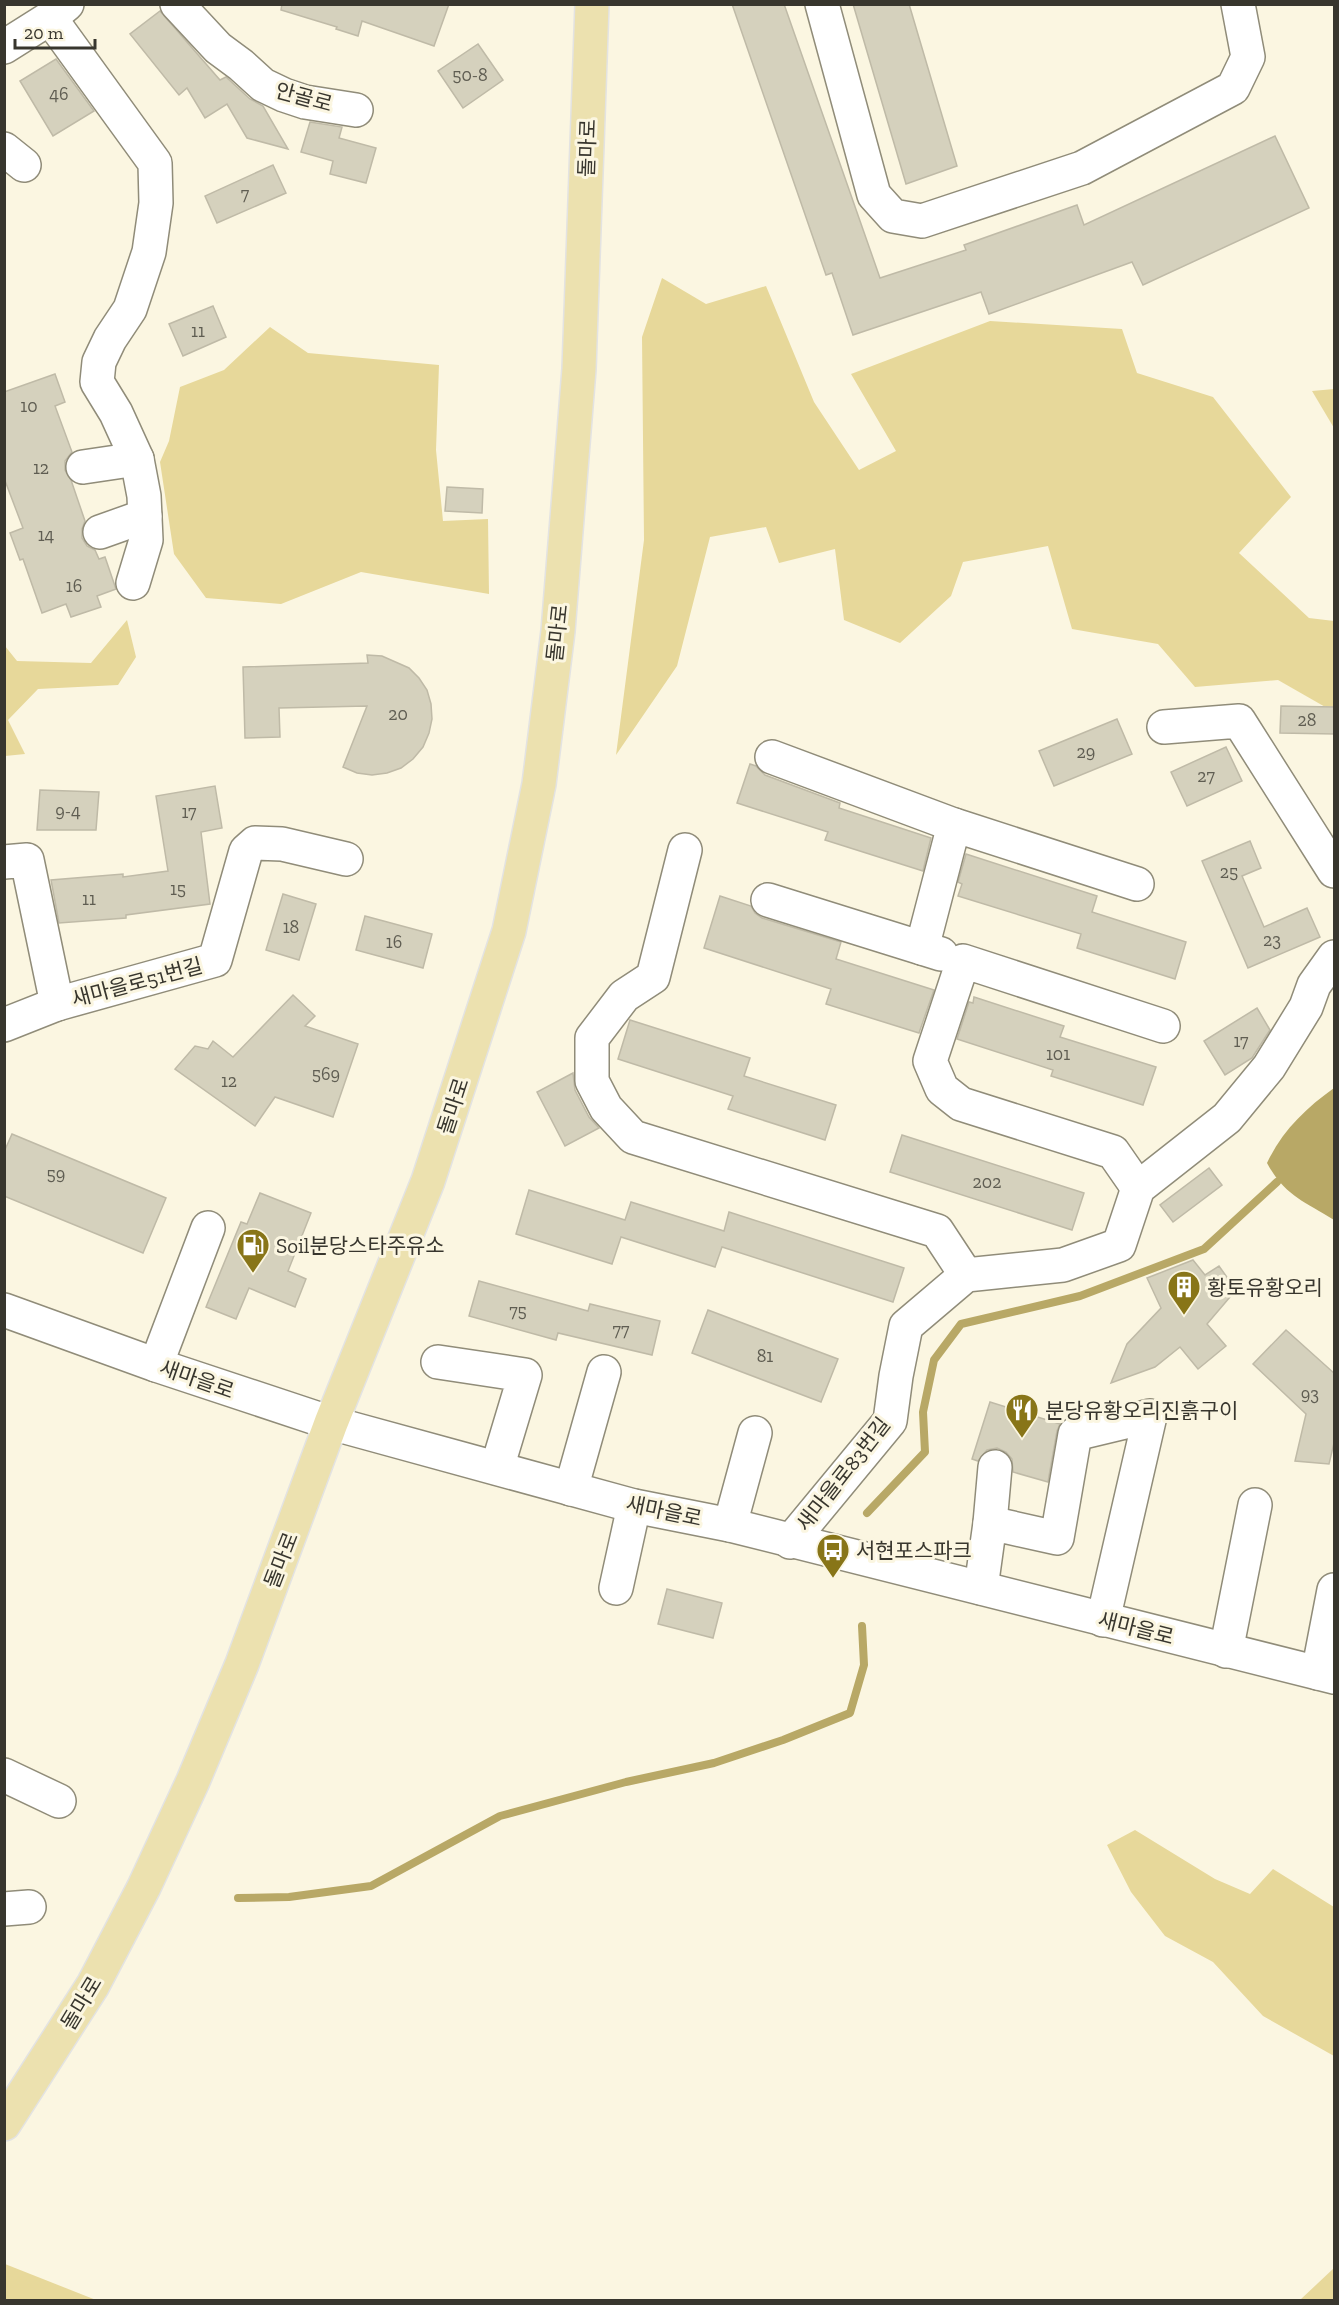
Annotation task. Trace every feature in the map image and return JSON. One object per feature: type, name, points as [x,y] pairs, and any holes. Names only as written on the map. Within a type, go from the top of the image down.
[{"type":"main road","name":"돌마로","points":[[4,2124],[84,2000],[144,1887],[193,1781],[242,1664],[331,1423],[428,1181],[509,931],[539,784],[558,631],[579,369],[592,4]]},
{"type":"street","name":"안골로","points":[[177,4],[218,48],[242,65],[263,85],[305,102],[356,110]]},
{"type":"street","points":[[822,4],[874,195],[893,216],[922,221],[1082,168],[1233,88],[1248,57],[1238,4]]},
{"type":"street","points":[[4,47],[58,11],[155,163],[156,203],[149,252],[130,309],[110,339],[99,362],[97,382],[116,413],[137,459],[146,540],[133,583]]},
{"type":"street","points":[[83,467],[137,459]]},
{"type":"street","points":[[100,532],[145,516]]},
{"type":"street","points":[[1164,727],[1239,721],[1335,871]]},
{"type":"street","points":[[772,757],[954,825],[1137,884]]},
{"type":"street","points":[[921,948],[954,825]]},
{"type":"street","name":"새마을로51번길","points":[[4,1025],[57,1004],[215,960],[246,850],[255,843],[282,844],[346,859]]},
{"type":"street","points":[[685,850],[653,977],[624,996],[592,1038],[592,1081],[606,1108],[633,1137],[937,1232],[966,1275],[1063,1265],[1119,1245],[1138,1188],[1227,1118],[1269,1067],[1324,982],[1335,957]]},
{"type":"street","name":"새마을로51번길","points":[[4,862],[27,861],[57,1004]]},
{"type":"street","points":[[768,900],[1163,1026]]},
{"type":"street","points":[[963,961],[930,1060],[942,1089],[961,1104],[1113,1152],[1138,1188]]},
{"type":"street","points":[[156,1365],[208,1228]]},
{"type":"street","name":"새마을로83번길","points":[[790,1542],[890,1420],[906,1326],[966,1275]]},
{"type":"street","name":"새마을로","points":[[4,1310],[156,1365],[331,1423],[634,1506],[730,1525],[790,1542],[1326,1675]]},
{"type":"street","points":[[438,1362],[525,1376],[497,1468]]},
{"type":"street","points":[[571,1489],[604,1372]]},
{"type":"street","points":[[990,1523],[1057,1538],[1075,1434],[1150,1416],[1103,1620]]},
{"type":"street","points":[[730,1525],[755,1433]]},
{"type":"street","points":[[981,1588],[995,1467]]},
{"type":"street","points":[[1226,1651],[1255,1505]]},
{"type":"street","points":[[616,1588],[634,1506]]},
{"type":"street","points":[[1326,1675],[1335,1590]]},
{"type":"street","points":[[4,1776],[58,1801]]},
{"type":"shaded area","points":[[662,278],[706,304],[766,286],[814,402],[859,470],[896,451],[851,374],[990,321],[1122,329],[1137,373],[1213,397],[1291,497],[1239,553],[1309,618],[1334,621],[1334,712],[1278,680],[1195,687],[1158,644],[1072,629],[1048,546],[963,562],[951,596],[900,643],[844,620],[835,549],[779,563],[766,527],[710,537],[677,666],[616,755],[644,540],[642,337]]},
{"type":"shaded area","points":[[270,327],[308,353],[439,365],[436,450],[443,521],[488,519],[489,594],[361,572],[281,604],[206,598],[174,554],[160,462],[169,441],[180,387],[224,370]]},
{"type":"shaded area","points":[[1334,389],[1334,428],[1312,391]]},
{"type":"shaded area","points":[[127,620],[136,657],[118,685],[38,689],[8,720],[25,754],[5,756],[5,646],[17,661],[91,663]]},
{"type":"shaded area","points":[[1334,1088],[1334,1220],[1288,1191],[1267,1163],[1287,1130]]},
{"type":"shaded area","points":[[1135,1830],[1215,1879],[1250,1894],[1273,1869],[1334,1907],[1334,2056],[1263,2016],[1213,1962],[1165,1936],[1131,1892],[1107,1845]]},
{"type":"shaded area","points":[[5,2264],[96,2300],[5,2300]]},
{"type":"shaded area","points":[[1334,2268],[1334,2300],[1300,2300]]},
{"type":"building","points":[[282,4],[449,4],[434,46],[362,21],[358,36],[336,29],[337,27],[281,10]]},
{"type":"building","points":[[732,4],[784,4],[880,278],[966,250],[964,245],[1077,205],[1084,225],[1275,136],[1309,208],[1143,285],[1132,262],[989,314],[981,292],[853,335],[832,273],[826,275]]},
{"type":"building","points":[[853,4],[909,4],[957,166],[906,184]]},
{"type":"building","points":[[160,11],[220,80],[226,77],[250,99],[263,106],[288,149],[247,138],[227,104],[205,118],[187,88],[179,95],[130,34]]},
{"type":"building","points":[[478,44],[503,80],[463,108],[438,71]]},
{"type":"building","points":[[56,59],[94,111],[53,136],[20,81]]},
{"type":"building","points":[[310,122],[342,127],[339,138],[376,148],[366,183],[330,174],[333,161],[301,152]]},
{"type":"building","points":[[273,165],[286,193],[217,223],[205,196]]},
{"type":"building","points":[[213,306],[226,337],[183,356],[169,324]]},
{"type":"building","points":[[55,374],[65,402],[55,406],[72,452],[65,461],[65,470],[71,480],[85,521],[82,538],[87,546],[95,550],[99,559],[105,557],[116,589],[97,596],[101,607],[71,617],[66,604],[42,613],[23,559],[20,560],[10,533],[23,528],[4,478],[4,392]]},
{"type":"building","points":[[447,487],[483,489],[482,513],[445,511]]},
{"type":"building","points":[[367,655],[382,656],[409,668],[427,690],[432,719],[429,733],[423,747],[401,768],[372,775],[357,773],[343,767],[367,706],[279,708],[280,737],[245,738],[243,667],[368,663]]},
{"type":"building","points":[[1281,706],[1335,707],[1335,734],[1280,733]]},
{"type":"building","points":[[1117,719],[1132,754],[1054,786],[1039,751]]},
{"type":"building","points":[[1226,747],[1242,781],[1187,806],[1171,772]]},
{"type":"building","points":[[750,764],[756,766],[765,775],[840,803],[839,808],[931,838],[923,871],[825,840],[828,832],[737,803]]},
{"type":"building","points":[[215,786],[222,828],[201,832],[210,904],[126,915],[126,918],[59,923],[51,880],[123,874],[123,877],[168,871],[156,796]]},
{"type":"building","points":[[40,790],[99,792],[96,830],[37,830]]},
{"type":"building","points":[[1250,841],[1261,868],[1242,876],[1264,927],[1307,908],[1320,937],[1248,968],[1202,861]]},
{"type":"building","points":[[966,854],[1097,896],[1092,912],[1186,942],[1175,979],[1077,948],[1081,934],[958,896],[962,884],[958,882]]},
{"type":"building","points":[[283,894],[316,904],[299,960],[266,950]]},
{"type":"building","points":[[720,896],[751,906],[762,918],[841,942],[836,959],[934,990],[919,1033],[826,1004],[831,989],[704,948]]},
{"type":"building","points":[[365,916],[432,934],[423,968],[356,950]]},
{"type":"building","points":[[293,995],[315,1016],[305,1026],[358,1044],[333,1117],[275,1097],[255,1126],[175,1069],[195,1046],[208,1049],[213,1041],[233,1057]]},
{"type":"building","points":[[974,997],[1064,1026],[1060,1037],[1156,1067],[1143,1105],[1051,1076],[1053,1070],[957,1039],[969,1002],[973,1003]]},
{"type":"building","points":[[1257,1008],[1270,1030],[1252,1058],[1225,1075],[1204,1041]]},
{"type":"building","points":[[630,1020],[750,1058],[744,1076],[836,1105],[825,1140],[728,1109],[733,1096],[618,1059]]},
{"type":"building","points":[[573,1073],[575,1090],[589,1117],[599,1128],[565,1146],[537,1092]]},
{"type":"building","points":[[12,1134],[166,1198],[143,1253],[4,1196],[4,1152]]},
{"type":"building","points":[[902,1135],[1084,1193],[1072,1230],[890,1172]]},
{"type":"building","points":[[1209,1168],[1222,1185],[1173,1222],[1160,1205]]},
{"type":"building","points":[[529,1190],[625,1220],[631,1202],[724,1231],[729,1212],[904,1268],[893,1302],[722,1247],[715,1267],[621,1237],[612,1264],[516,1234]]},
{"type":"building","points":[[260,1193],[311,1213],[288,1271],[306,1279],[295,1307],[249,1288],[236,1319],[206,1307],[241,1222],[247,1224]]},
{"type":"building","name":"황토유황오리","points":[[1193,1260],[1205,1275],[1219,1266],[1236,1290],[1207,1324],[1226,1346],[1198,1369],[1180,1347],[1155,1367],[1111,1383],[1127,1344],[1161,1308],[1147,1278]]},
{"type":"building","points":[[479,1281],[588,1311],[590,1304],[660,1321],[652,1355],[558,1333],[556,1340],[469,1316]]},
{"type":"building","points":[[708,1310],[838,1359],[821,1402],[692,1353]]},
{"type":"building","points":[[1286,1330],[1335,1374],[1335,1439],[1329,1464],[1295,1461],[1306,1414],[1253,1364]]},
{"type":"building","points":[[990,1402],[1060,1424],[1048,1482],[1013,1472],[1012,1459],[1006,1452],[997,1448],[987,1450],[978,1461],[972,1459]]},
{"type":"building","points":[[667,1589],[722,1603],[713,1638],[658,1624]]},
{"type":"waterway","points":[[867,1513],[925,1452],[923,1412],[934,1360],[961,1324],[1080,1296],[1204,1249],[1277,1182]]},
{"type":"waterway","points":[[238,1898],[289,1897],[371,1886],[500,1816],[626,1782],[714,1763],[783,1740],[850,1713],[864,1665],[862,1626]]},
{"type":"place","name":"Soil분당스타주유소","points":[[253,1274]]},
{"type":"place","name":"황토유황오리","points":[[1184,1316]]},
{"type":"place","name":"분당유황오리진흙구이","points":[[1022,1439]]},
{"type":"place","name":"서현포스파크","points":[[833,1579]]}]
